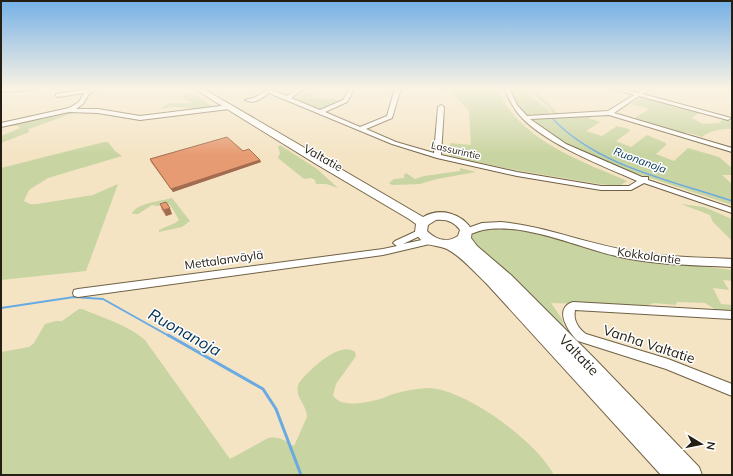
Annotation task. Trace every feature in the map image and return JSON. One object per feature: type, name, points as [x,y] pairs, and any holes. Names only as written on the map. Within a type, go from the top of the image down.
[{"type":"highway","name":"Valtatie","points":[[236,110],[320,162],[413,216],[430,232],[462,253],[491,279],[676,475]]},
{"type":"highway","points":[[438,216],[446,216],[463,230],[461,241],[430,232],[438,216]]},
{"type":"highway","name":"Valtatie","points":[[463,230],[472,249],[502,275],[579,354],[692,475]]},
{"type":"main road","name":"Kokkolantie","points":[[463,230],[501,225],[516,226],[620,248],[732,256]]},
{"type":"main road","name":"Kokkolantie","points":[[562,236],[608,250],[638,256],[684,261],[732,263]]},
{"type":"street","points":[[1,125],[68,110]]},
{"type":"street","points":[[75,110],[98,111],[140,118],[198,110]]},
{"type":"street","name":"Lassurintie","points":[[316,110],[401,146],[437,156],[517,174],[601,188],[626,189],[631,188],[644,180]]},
{"type":"street","points":[[320,112],[324,110]]},
{"type":"street","points":[[360,129],[390,117],[392,110]]},
{"type":"street","points":[[437,156],[441,110]]},
{"type":"street","points":[[519,110],[525,118],[550,137],[590,158],[644,180],[732,211]]},
{"type":"street","points":[[609,113],[613,110]]},
{"type":"street","points":[[698,110],[728,118]]},
{"type":"street","points":[[525,118],[609,113],[732,150]]},
{"type":"street","points":[[644,180],[732,207]]},
{"type":"street","name":"Mettalanväylä","points":[[374,252],[430,232]]},
{"type":"street","name":"Mettalanväylä","points":[[78,293],[383,252],[430,232]]},
{"type":"street","name":"Vanha Valtatie","points":[[732,315],[573,306],[569,309],[568,315],[574,332],[582,338],[668,364],[732,390]]},
{"type":"green space","points":[[510,110],[530,131],[545,142],[577,160],[627,181],[619,186],[599,184],[504,168],[451,156],[450,143],[471,145],[469,111]]},
{"type":"green space","points":[[521,110],[549,110],[550,114],[553,114],[550,110],[555,110],[558,115],[528,116]]},
{"type":"green space","points":[[647,110],[693,110],[700,112],[692,118],[703,124],[719,123],[724,119],[732,121],[732,129],[716,130],[702,137],[686,132],[683,134],[633,119]]},
{"type":"green space","points":[[68,112],[76,112],[28,129],[29,132],[1,143],[1,136],[20,128],[18,126],[4,126]]},
{"type":"green space","points":[[591,117],[589,118],[600,122],[586,131],[602,136],[617,126],[629,129],[630,131],[616,141],[631,147],[647,135],[666,143],[666,145],[656,154],[674,161],[688,148],[719,157],[732,168],[732,175],[722,175],[732,184],[732,205],[608,164],[559,140],[532,121],[536,118]]},
{"type":"green space","points":[[108,142],[115,151],[122,156],[48,178],[29,190],[24,201],[30,204],[37,204],[93,195],[118,184],[86,271],[1,280],[1,168]]},
{"type":"green space","points":[[280,145],[317,169],[338,188],[326,184],[316,184],[315,180],[311,178],[304,179],[278,158],[280,153],[278,147]]},
{"type":"green space","points":[[460,168],[476,172],[437,179],[420,184],[392,185],[389,183],[394,179],[404,178],[406,173],[415,179],[424,176],[460,171]]},
{"type":"green space","points":[[172,198],[190,221],[182,227],[159,232],[159,230],[179,220],[171,206],[168,204],[157,206],[152,205],[138,214],[132,214],[134,210],[143,205]]},
{"type":"green space","points":[[681,204],[704,207],[732,219],[732,241],[713,222],[710,215]]},
{"type":"green space","points":[[494,228],[517,229],[684,264],[732,270],[732,281],[723,280],[729,290],[713,288],[721,304],[732,305],[732,312],[718,311],[705,303],[677,302],[676,305],[654,303],[645,306],[551,303],[562,319],[565,329],[475,247],[470,237],[473,233]]},
{"type":"green space","points":[[79,309],[123,326],[145,340],[230,459],[268,438],[279,438],[294,446],[307,417],[298,392],[299,383],[309,371],[325,358],[341,350],[349,349],[355,352],[356,356],[336,384],[333,395],[336,399],[341,402],[353,404],[378,400],[401,392],[426,388],[442,390],[479,406],[498,419],[532,447],[554,475],[1,475],[1,352],[29,347],[34,343],[45,324],[62,321]]},
{"type":"building","points":[[227,137],[243,151],[249,149],[260,160],[171,189],[150,159]]},
{"type":"building","points":[[166,202],[170,208],[164,210],[160,204]]},
{"type":"waterway","name":"Ruonanoja","points":[[553,119],[571,135],[591,149],[613,160],[661,179],[732,201]]},
{"type":"waterway","name":"Ruonanoja","points":[[1,308],[74,297],[103,299],[169,336]]},
{"type":"waterway","name":"Ruonanoja","points":[[168,335],[263,389],[276,409],[301,475]]}]
